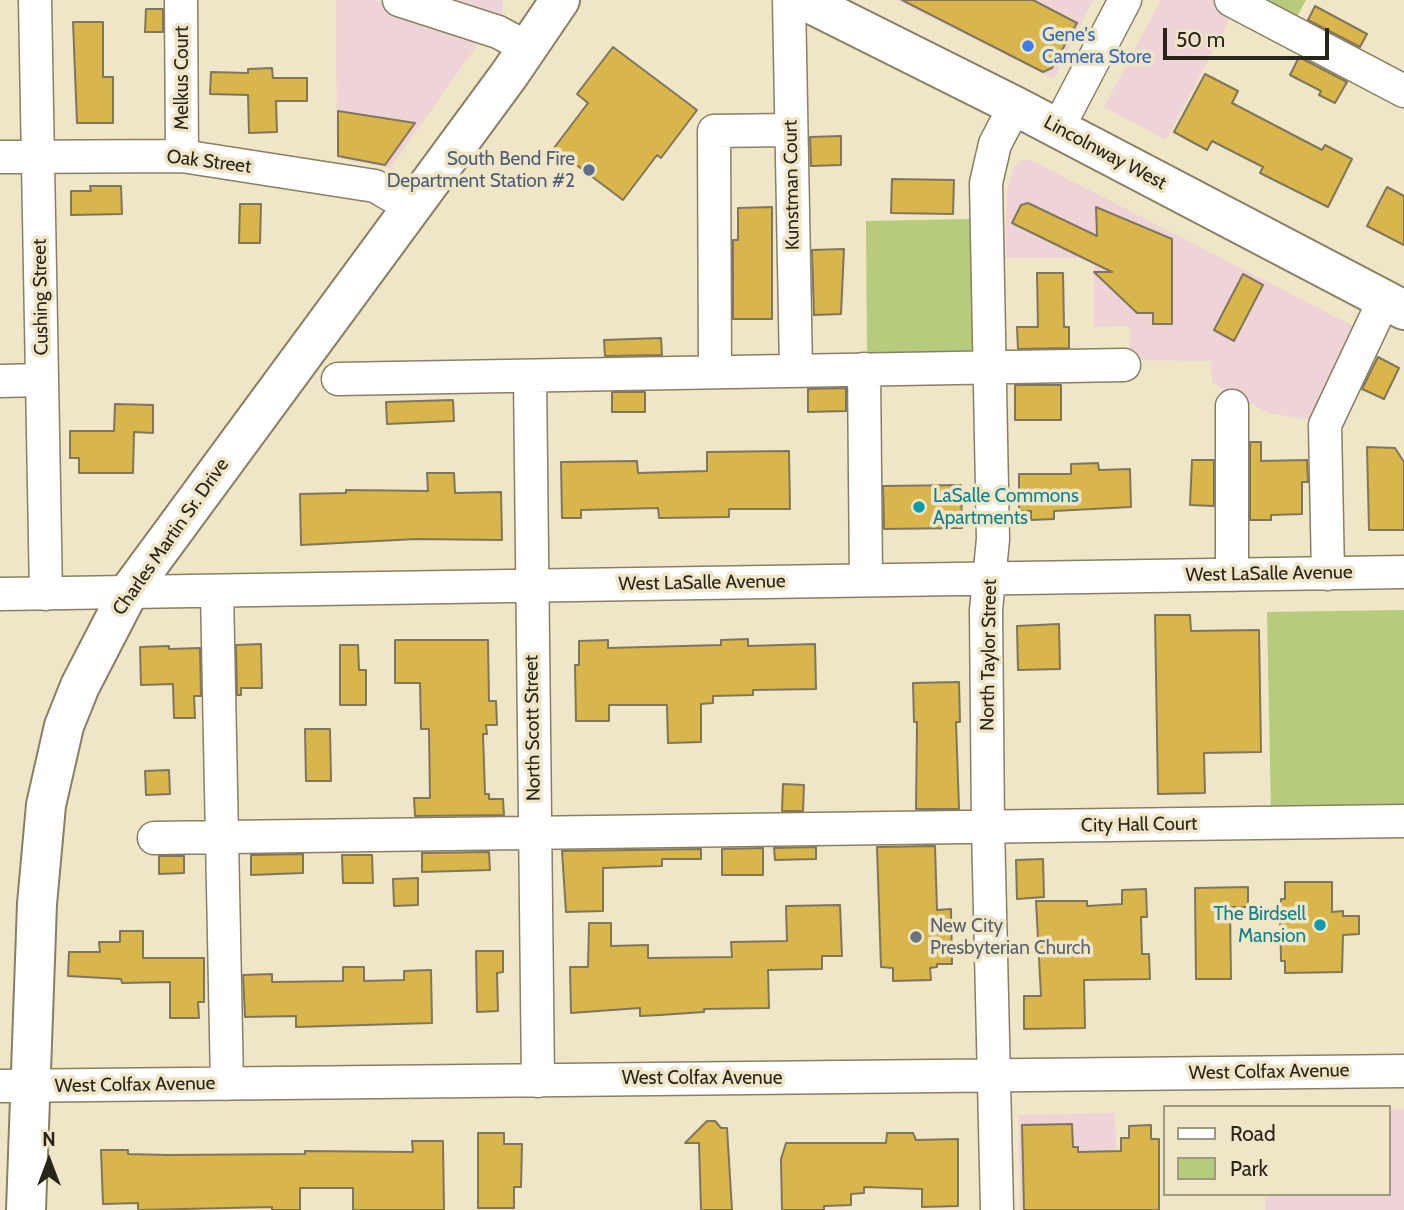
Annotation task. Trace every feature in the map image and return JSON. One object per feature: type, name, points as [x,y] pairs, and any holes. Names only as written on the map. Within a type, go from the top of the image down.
[{"type":"main road","name":"Charles Martin Sr. Drive","points":[[26,1210],[16,1086],[51,774],[80,686],[128,593],[528,48],[560,0]]},
{"type":"main road","name":"Lincolnway West","points":[[803,0],[849,11],[1015,106],[1394,305]]},
{"type":"street","name":"Cushing Street","points":[[35,0],[46,594]]},
{"type":"street","name":"Melkus Court","points":[[181,0],[182,156]]},
{"type":"street","points":[[399,0],[498,32],[528,48]]},
{"type":"street","name":"Kunstman Court","points":[[789,0],[796,369]]},
{"type":"street","points":[[1058,128],[1125,0]]},
{"type":"street","points":[[1231,0],[1404,91]]},
{"type":"street","name":"North Taylor Street","points":[[997,1210],[988,826],[986,610],[993,539],[986,183],[995,144],[1015,106]]},
{"type":"street","points":[[715,370],[714,131],[790,130]]},
{"type":"street","name":"Oak Street","points":[[0,157],[182,156],[375,186],[411,207]]},
{"type":"street","points":[[1328,573],[1325,425],[1394,305]]},
{"type":"street","points":[[338,379],[715,370],[1124,365]]},
{"type":"street","points":[[864,369],[866,579]]},
{"type":"street","name":"North Scott Street","points":[[530,376],[535,586],[531,617],[538,1081]]},
{"type":"street","points":[[0,381],[42,380]]},
{"type":"street","points":[[1232,405],[1232,575]]},
{"type":"street","name":"West LaSalle Avenue","points":[[0,594],[1404,572]]},
{"type":"street","points":[[217,592],[227,1084]]},
{"type":"street","name":"City Hall Court","points":[[154,838],[1404,821]]},
{"type":"street","name":"West Colfax Avenue","points":[[16,1086],[1404,1071]]},
{"type":"shaded area","points":[[336,0],[373,0],[483,37],[390,168],[337,158]]},
{"type":"shaded area","points":[[420,0],[503,0],[503,15],[497,23]]},
{"type":"shaded area","name":"Gene's Camera Store","points":[[896,0],[1093,0],[1054,79]]},
{"type":"shaded area","points":[[1161,0],[1218,0],[1235,9],[1166,140],[1104,107]]},
{"type":"shaded area","points":[[1022,160],[1031,160],[1359,329],[1318,421],[1269,413],[1212,383],[1211,361],[1130,360],[1130,326],[1094,327],[1094,258],[1005,258],[1007,191],[1014,166]]},
{"type":"shaded area","points":[[1390,1109],[1404,1109],[1404,1210],[1265,1210],[1265,1196],[1390,1196]]},
{"type":"shaded area","points":[[1115,1113],[1118,1210],[1020,1210],[1018,1115]]},
{"type":"green space","points":[[1247,0],[1306,0],[1293,24]]},
{"type":"green space","points":[[971,219],[973,360],[867,361],[866,221]]},
{"type":"green space","points":[[1404,610],[1404,811],[1271,813],[1267,612]]},
{"type":"building","name":"Gene's Camera Store","points":[[902,0],[1033,0],[1077,23],[1052,68],[1043,72]]},
{"type":"building","points":[[1315,6],[1367,34],[1360,47],[1308,20]]},
{"type":"building","points":[[146,9],[163,9],[163,32],[145,32]]},
{"type":"building","points":[[73,22],[103,22],[103,77],[113,77],[113,123],[77,123]]},
{"type":"building","points":[[613,47],[697,110],[661,158],[657,155],[623,200],[554,148],[588,103],[577,94]]},
{"type":"building","points":[[1299,57],[1347,82],[1335,103],[1319,95],[1321,91],[1290,75]]},
{"type":"building","points":[[272,68],[273,78],[307,78],[307,101],[276,101],[277,132],[249,133],[248,95],[210,94],[211,72],[248,73],[248,69]]},
{"type":"building","points":[[1205,74],[1238,91],[1232,103],[1322,150],[1325,145],[1352,159],[1328,207],[1260,173],[1263,167],[1212,141],[1207,150],[1174,132]]},
{"type":"building","points":[[338,111],[415,123],[385,165],[338,156]]},
{"type":"building","points":[[841,136],[841,165],[811,166],[810,137]]},
{"type":"building","points":[[892,179],[954,180],[953,214],[891,213]]},
{"type":"building","points":[[90,186],[121,186],[122,214],[71,215],[71,191],[91,191]]},
{"type":"building","points":[[1387,187],[1404,196],[1404,245],[1367,226]]},
{"type":"building","points":[[1028,203],[1097,236],[1096,207],[1172,239],[1172,324],[1153,324],[1153,313],[1137,313],[1094,272],[1112,272],[1012,223],[1021,205]]},
{"type":"building","points":[[240,204],[261,204],[260,243],[239,243]]},
{"type":"building","points":[[772,207],[772,319],[733,319],[733,240],[738,240],[738,208]]},
{"type":"building","points":[[844,249],[841,314],[814,315],[812,250]]},
{"type":"building","points":[[1037,273],[1063,273],[1064,327],[1069,327],[1069,348],[1018,349],[1017,327],[1038,327]]},
{"type":"building","points":[[1243,274],[1263,285],[1234,341],[1214,330]]},
{"type":"building","points":[[661,338],[662,355],[605,356],[604,340]]},
{"type":"building","points":[[1378,357],[1399,368],[1384,399],[1362,389]]},
{"type":"building","points":[[1015,385],[1061,385],[1061,420],[1015,420]]},
{"type":"building","points":[[846,388],[846,411],[808,412],[808,389]]},
{"type":"building","points":[[612,392],[645,392],[645,412],[612,412]]},
{"type":"building","points":[[453,400],[454,421],[387,424],[386,402]]},
{"type":"building","points":[[115,404],[153,405],[153,433],[134,432],[133,473],[79,473],[79,458],[70,458],[70,431],[114,431]]},
{"type":"building","points":[[1250,442],[1261,442],[1261,461],[1307,460],[1308,482],[1302,482],[1302,514],[1271,515],[1271,520],[1250,520]]},
{"type":"building","points":[[1367,447],[1395,448],[1404,462],[1404,530],[1369,530]]},
{"type":"building","points":[[789,451],[790,509],[729,509],[729,517],[659,518],[658,508],[581,510],[581,518],[562,518],[561,462],[637,461],[638,473],[707,471],[707,452]]},
{"type":"building","points":[[1192,460],[1214,460],[1214,506],[1190,505]]},
{"type":"building","points":[[1098,463],[1099,470],[1130,469],[1131,507],[1054,511],[1054,519],[1031,520],[1031,511],[1019,511],[1019,474],[1071,474],[1071,464]]},
{"type":"building","points":[[427,473],[454,473],[455,493],[501,492],[502,540],[416,539],[301,545],[300,494],[346,493],[346,490],[428,491]]},
{"type":"building","name":"LaSalle Commons Apartments","points":[[961,485],[962,528],[884,529],[883,486]]},
{"type":"building","points":[[1155,615],[1190,615],[1191,631],[1259,630],[1261,752],[1204,753],[1205,793],[1158,794]]},
{"type":"building","points":[[1059,624],[1060,669],[1018,670],[1017,626]]},
{"type":"building","points":[[748,639],[748,646],[815,644],[816,689],[753,690],[753,695],[713,696],[713,703],[701,704],[701,742],[668,743],[667,705],[609,705],[609,721],[576,721],[575,665],[579,665],[579,641],[608,640],[608,648],[721,645],[721,640]]},
{"type":"building","points":[[395,640],[488,640],[489,701],[496,701],[497,725],[486,725],[487,734],[483,734],[485,794],[489,794],[489,799],[503,799],[504,815],[415,816],[414,798],[430,798],[429,729],[421,729],[420,683],[395,683]]},
{"type":"building","points":[[261,644],[262,688],[241,688],[241,695],[237,695],[236,645]]},
{"type":"building","points":[[340,645],[358,645],[359,670],[366,670],[366,705],[340,705]]},
{"type":"building","points":[[169,646],[169,649],[200,648],[201,696],[194,696],[195,718],[174,718],[173,684],[141,685],[140,647]]},
{"type":"building","points":[[959,682],[960,722],[956,722],[959,809],[916,809],[917,722],[914,722],[913,683]]},
{"type":"building","points":[[305,729],[330,729],[331,781],[306,781]]},
{"type":"building","points":[[169,770],[170,794],[146,795],[145,771]]},
{"type":"building","points":[[783,784],[804,785],[803,811],[782,811]]},
{"type":"building","name":"New City Presbyterian Church","points":[[935,846],[937,910],[951,909],[952,964],[937,964],[937,967],[930,968],[931,980],[893,981],[893,968],[881,967],[877,847]]},
{"type":"building","points":[[816,847],[816,859],[775,860],[774,848]]},
{"type":"building","points":[[763,848],[763,875],[722,875],[722,849]]},
{"type":"building","points":[[701,849],[701,859],[662,859],[662,866],[603,868],[603,911],[566,912],[562,851]]},
{"type":"building","points":[[489,852],[490,870],[422,872],[422,853]]},
{"type":"building","points":[[303,854],[303,873],[251,875],[251,855]]},
{"type":"building","points":[[342,855],[372,855],[373,883],[343,883]]},
{"type":"building","points":[[159,856],[184,856],[184,873],[159,874]]},
{"type":"building","points":[[1043,859],[1044,897],[1017,899],[1016,860]]},
{"type":"building","points":[[418,878],[418,905],[394,906],[393,879]]},
{"type":"building","name":"The Birdsell Mansion","points":[[1285,882],[1332,882],[1332,912],[1343,911],[1343,916],[1359,916],[1359,934],[1343,935],[1342,972],[1285,973],[1285,961],[1281,961],[1280,912],[1281,899],[1285,899]]},
{"type":"building","points":[[1248,887],[1248,907],[1230,907],[1231,979],[1196,979],[1195,888]]},
{"type":"building","points":[[1146,889],[1147,917],[1141,917],[1142,954],[1149,954],[1150,979],[1084,980],[1085,1028],[1024,1029],[1024,996],[1041,996],[1036,901],[1087,901],[1087,906],[1122,904],[1122,890]]},
{"type":"building","points":[[840,905],[842,956],[822,956],[822,969],[768,970],[769,1008],[704,1009],[704,1012],[640,1016],[640,1008],[571,1013],[570,967],[588,967],[589,923],[611,923],[611,946],[648,945],[648,958],[732,957],[731,942],[787,941],[786,906]]},
{"type":"building","points":[[120,931],[143,931],[143,958],[204,958],[204,1002],[198,1002],[199,1018],[170,1018],[170,982],[122,983],[121,979],[68,976],[69,952],[100,952],[99,942],[120,942]]},
{"type":"building","points":[[476,951],[503,951],[503,972],[497,973],[498,1011],[477,1012]]},
{"type":"building","points":[[343,967],[364,967],[364,981],[404,980],[404,971],[431,970],[432,1023],[296,1027],[296,1016],[245,1017],[243,975],[272,974],[272,982],[343,981]]},
{"type":"building","points":[[707,1121],[715,1121],[721,1128],[727,1128],[732,1210],[701,1210],[699,1143],[685,1143]]},
{"type":"building","points":[[1072,1124],[1073,1147],[1078,1147],[1078,1152],[1121,1151],[1121,1138],[1129,1138],[1129,1126],[1151,1125],[1151,1139],[1159,1139],[1159,1210],[1024,1210],[1022,1125]]},
{"type":"building","points":[[478,1133],[504,1133],[504,1144],[522,1144],[521,1187],[514,1187],[514,1208],[478,1208]]},
{"type":"building","points":[[887,1133],[913,1133],[916,1140],[958,1139],[958,1206],[922,1207],[922,1189],[864,1187],[864,1193],[851,1194],[851,1205],[824,1206],[824,1210],[782,1210],[781,1159],[786,1143],[886,1143]]},
{"type":"building","points":[[412,1141],[443,1141],[444,1210],[353,1210],[353,1188],[300,1188],[300,1210],[272,1210],[272,1207],[138,1210],[138,1203],[103,1204],[101,1150],[166,1155],[305,1154],[305,1151],[413,1152]]},
{"type":"place","name":"Gene's Camera Store","points":[[1028,46]]},
{"type":"place","name":"South Bend Fire Department Station #2","points":[[589,170]]},
{"type":"place","name":"LaSalle Commons Apartments","points":[[919,507]]},
{"type":"place","name":"The Birdsell Mansion","points":[[1320,925]]},
{"type":"place","name":"New City Presbyterian Church","points":[[916,937]]}]
